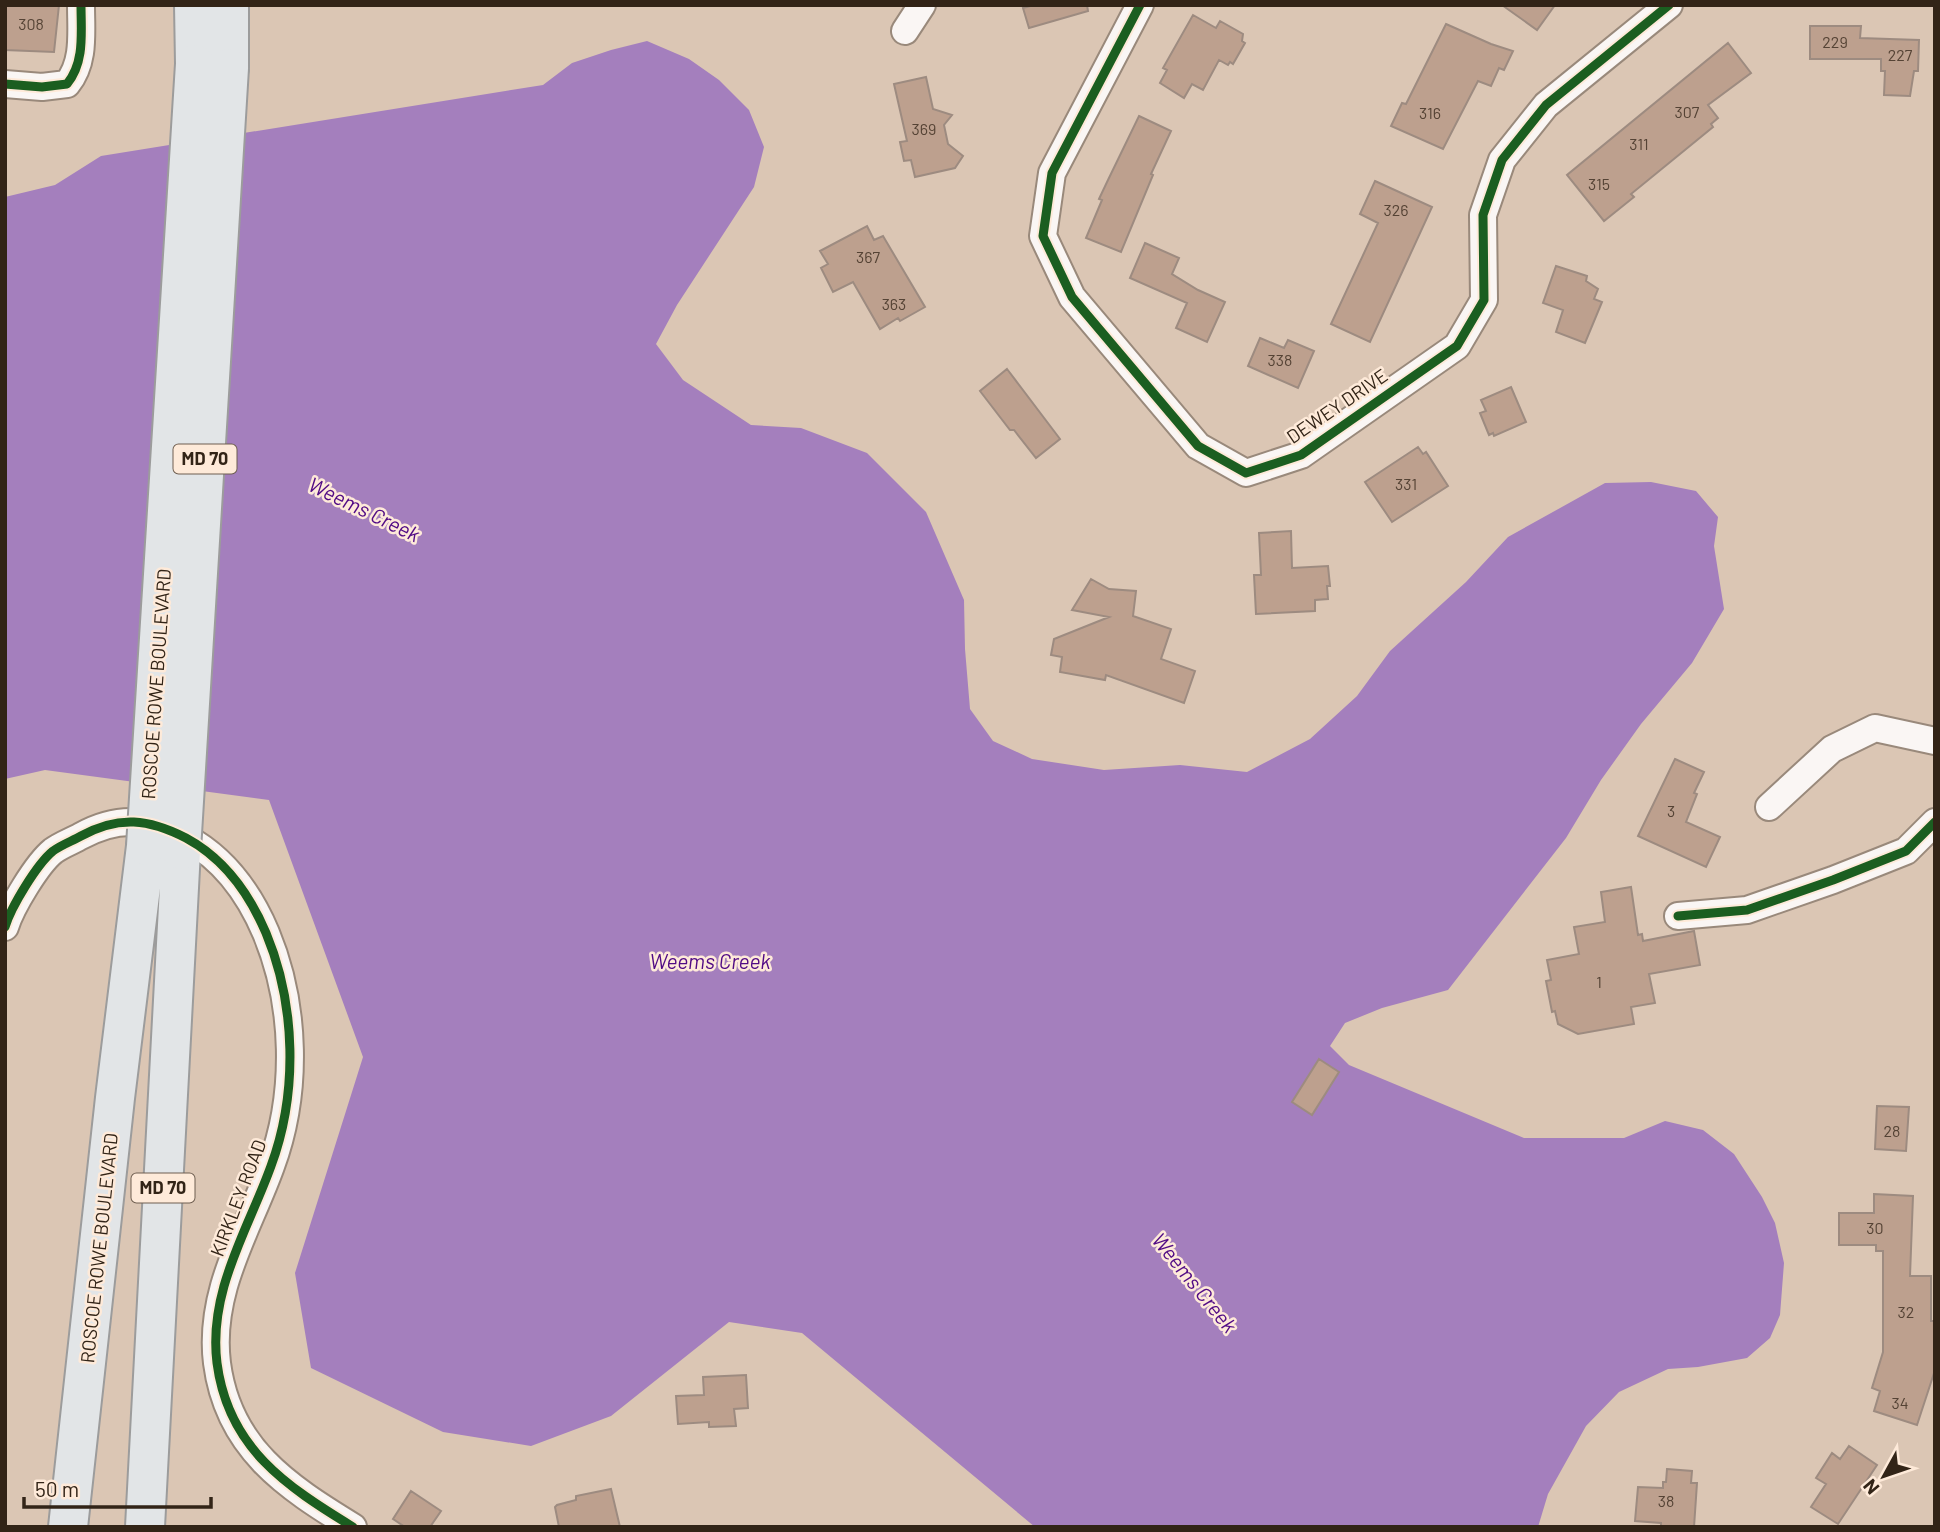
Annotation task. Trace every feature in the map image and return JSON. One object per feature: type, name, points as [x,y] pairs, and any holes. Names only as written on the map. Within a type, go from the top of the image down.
[{"type":"main road","name":"ROSCOE ROWE BOULEVARD","points":[[194,5],[212,66]]},
{"type":"main road","name":"ROSCOE ROWE BOULEVARD","points":[[145,1527],[164,848],[212,66],[229,5]]},
{"type":"main road","name":"ROSCOE ROWE BOULEVARD","points":[[68,1527],[115,1098],[164,848]]},
{"type":"street","points":[[5,84],[42,87],[66,84],[75,74],[80,59],[82,5]]},
{"type":"street","points":[[905,31],[922,5]]},
{"type":"street","name":"DEWEY DRIVE","points":[[1140,5],[1052,173],[1043,236],[1072,298],[1198,446],[1246,473],[1301,455],[1457,346],[1484,300],[1483,215],[1502,160],[1546,105],[1669,5]]},
{"type":"street","points":[[1769,807],[1832,749],[1875,728],[1935,741]]},
{"type":"street","name":"KIRKLEY ROAD","points":[[5,927],[26,886],[53,851],[93,830],[126,821],[163,826],[196,844],[230,871],[254,905],[271,944],[284,986],[290,1030],[289,1080],[282,1127],[271,1166],[230,1264],[220,1299],[216,1334],[217,1362],[222,1388],[241,1434],[265,1464],[289,1486],[353,1527]]},
{"type":"street","points":[[1678,916],[1747,909],[1833,880],[1906,851],[1935,822]]},
{"type":"water","name":"Weems Creek","points":[[647,41],[689,59],[719,80],[749,110],[764,147],[754,187],[677,305],[656,344],[683,380],[751,425],[801,428],[867,453],[926,512],[964,600],[970,709],[993,741],[1032,759],[1104,770],[1180,765],[1247,772],[1310,739],[1357,696],[1390,651],[1466,582],[1508,537],[1605,483],[1651,482],[1696,491],[1718,517],[1714,546],[1724,609],[1692,663],[1641,724],[1601,780],[1566,838],[1448,990],[1382,1008],[1345,1023],[1330,1046],[1349,1065],[1524,1138],[1624,1138],[1665,1121],[1703,1130],[1734,1154],[1762,1197],[1775,1223],[1784,1263],[1780,1315],[1770,1338],[1747,1358],[1698,1367],[1668,1369],[1619,1392],[1586,1426],[1548,1494],[1538,1527],[1035,1527],[802,1333],[729,1322],[611,1416],[531,1446],[443,1432],[311,1368],[295,1273],[363,1057],[269,800],[45,770],[5,779],[5,197],[55,185],[101,156],[543,85],[572,63]]},
{"type":"building","points":[[5,5],[59,5],[54,52],[5,50]]},
{"type":"building","points":[[1034,5],[1087,5],[1088,11],[1029,28],[1023,8]]},
{"type":"building","points":[[1502,5],[1555,5],[1537,30]]},
{"type":"building","points":[[1193,15],[1216,28],[1220,21],[1243,34],[1242,41],[1245,43],[1233,64],[1230,62],[1228,65],[1219,60],[1203,90],[1192,84],[1184,98],[1160,83],[1167,70],[1163,68]]},
{"type":"building","points":[[1446,24],[1513,51],[1504,70],[1499,68],[1491,86],[1478,81],[1443,149],[1391,126],[1402,103],[1406,104]]},
{"type":"building","points":[[1810,26],[1861,26],[1860,38],[1919,40],[1918,71],[1914,71],[1910,96],[1884,95],[1885,71],[1881,71],[1881,59],[1810,59]]},
{"type":"building","points":[[1728,43],[1751,73],[1708,105],[1718,118],[1711,124],[1713,127],[1631,194],[1634,197],[1604,221],[1567,175]]},
{"type":"building","points":[[926,77],[933,109],[952,115],[944,125],[948,144],[963,156],[955,168],[915,177],[911,160],[904,161],[900,142],[907,141],[894,84]]},
{"type":"building","points":[[1139,116],[1171,131],[1121,252],[1086,238],[1102,200],[1099,199]]},
{"type":"building","points":[[1375,181],[1432,207],[1370,342],[1331,324],[1378,223],[1360,214]]},
{"type":"building","points":[[867,226],[874,240],[883,236],[925,307],[880,329],[853,282],[833,292],[821,268],[828,264],[820,251]]},
{"type":"building","points":[[1145,243],[1179,258],[1172,274],[1225,302],[1207,342],[1176,328],[1187,303],[1130,278]]},
{"type":"building","points":[[1556,266],[1587,276],[1586,281],[1598,289],[1594,299],[1602,302],[1585,343],[1556,332],[1563,310],[1543,303]]},
{"type":"building","points":[[1260,338],[1284,348],[1288,340],[1314,351],[1298,388],[1248,366]]},
{"type":"building","points":[[1007,369],[1060,439],[1036,458],[980,391]]},
{"type":"building","points":[[1511,387],[1526,422],[1494,436],[1493,433],[1489,435],[1480,413],[1486,411],[1481,400]]},
{"type":"building","points":[[1418,447],[1423,454],[1426,452],[1448,486],[1392,522],[1365,482]]},
{"type":"building","points":[[1291,531],[1292,568],[1328,566],[1328,599],[1315,600],[1315,611],[1256,614],[1254,575],[1261,575],[1259,533]]},
{"type":"building","points":[[1091,579],[1109,589],[1136,591],[1133,616],[1171,629],[1161,659],[1195,671],[1184,703],[1106,675],[1105,680],[1060,672],[1062,657],[1051,655],[1054,639],[1109,617],[1072,610]]},
{"type":"building","points":[[1675,759],[1704,772],[1694,793],[1697,794],[1686,822],[1720,837],[1706,867],[1638,836]]},
{"type":"building","points":[[1631,887],[1638,935],[1642,934],[1643,941],[1694,931],[1700,965],[1649,974],[1655,1003],[1631,1007],[1634,1024],[1578,1034],[1558,1024],[1555,1011],[1552,1012],[1546,981],[1551,980],[1547,960],[1579,954],[1574,927],[1605,922],[1601,892]]},
{"type":"building","points":[[1319,1059],[1339,1072],[1312,1115],[1292,1102]]},
{"type":"building","points":[[1877,1106],[1909,1107],[1906,1151],[1875,1149]]},
{"type":"building","points":[[1874,1194],[1913,1196],[1910,1276],[1931,1276],[1935,1370],[1917,1425],[1874,1411],[1880,1391],[1872,1388],[1883,1352],[1883,1251],[1876,1251],[1876,1245],[1839,1245],[1839,1213],[1874,1213]]},
{"type":"building","points":[[746,1375],[748,1408],[734,1409],[736,1426],[709,1427],[709,1422],[678,1424],[676,1396],[704,1395],[703,1377]]},
{"type":"building","points":[[1849,1446],[1877,1465],[1838,1524],[1811,1507],[1826,1484],[1816,1478],[1832,1453],[1840,1459]]},
{"type":"building","points":[[1667,1469],[1692,1471],[1691,1483],[1697,1483],[1694,1527],[1661,1527],[1661,1523],[1635,1521],[1638,1487],[1663,1488]]},
{"type":"building","points":[[611,1489],[620,1527],[559,1527],[555,1507],[557,1505],[576,1500],[576,1496]]},
{"type":"building","points":[[411,1491],[441,1511],[430,1527],[405,1527],[393,1519]]},
{"type":"cycle path","points":[[5,84],[42,87],[67,84],[79,57],[81,5]]},
{"type":"cycle path","points":[[1140,5],[1052,173],[1043,236],[1072,297],[1198,446],[1246,473],[1301,455],[1457,346],[1484,300],[1483,215],[1502,160],[1546,105],[1669,5]]},
{"type":"cycle path","points":[[5,927],[25,886],[53,851],[95,829],[121,822],[147,823],[200,846],[234,878],[252,904],[266,933],[283,990],[288,1019],[289,1079],[280,1138],[224,1286],[218,1311],[217,1363],[223,1393],[233,1419],[264,1462],[283,1480],[353,1527]]},
{"type":"cycle path","points":[[1678,916],[1747,910],[1833,880],[1906,851],[1935,822]]}]
